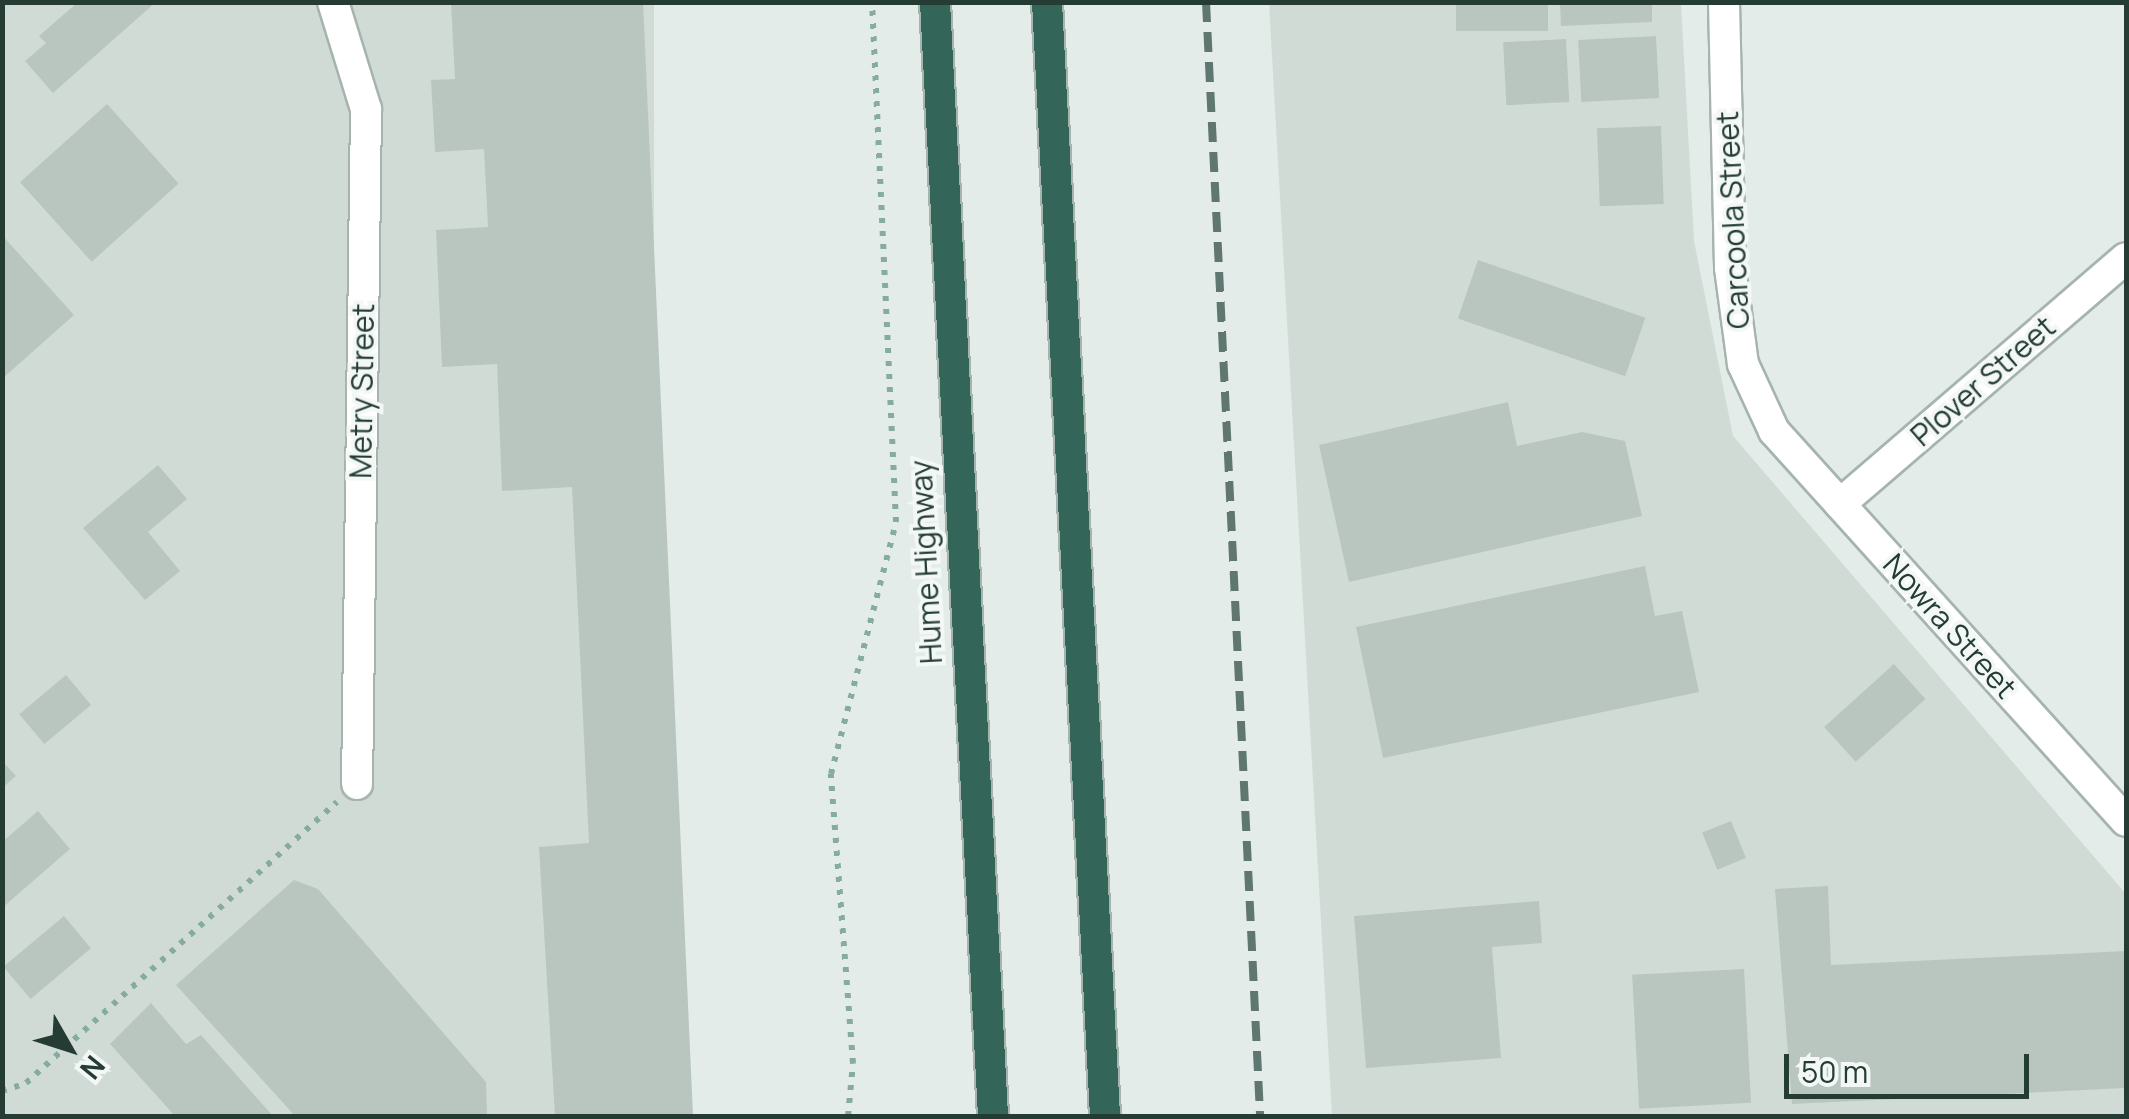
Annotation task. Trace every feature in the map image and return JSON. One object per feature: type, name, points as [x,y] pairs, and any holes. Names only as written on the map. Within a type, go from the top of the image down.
[{"type":"highway","name":"Hume Highway","points":[[934,2],[993,1116]]},
{"type":"highway","points":[[1046,2],[1105,1116]]},
{"type":"street","name":"Metry Street","points":[[333,2],[366,109],[357,784]]},
{"type":"street","name":"Carcoola Street","points":[[1724,2],[1730,268],[1743,364],[1774,431]]},
{"type":"street","name":"Plover Street","points":[[1840,504],[2126,258]]},
{"type":"street","name":"Nowra Street","points":[[1774,431],[2126,820]]},
{"type":"path","points":[[848,1116],[853,1063],[831,774],[896,522],[872,2]]},
{"type":"path","points":[[2,1091],[26,1083],[357,784]]},
{"type":"shaded area","points":[[2,3],[654,3],[654,1116],[2,1116]]},
{"type":"shaded area","points":[[1269,3],[1681,3],[1694,241],[1733,436],[2126,894],[2126,1116],[1332,1116]]},
{"type":"building","points":[[78,2],[156,2],[53,93],[25,61],[46,43],[39,36]]},
{"type":"building","points":[[451,2],[643,2],[693,1116],[555,1116],[539,847],[589,843],[572,487],[502,491],[497,364],[442,367],[436,230],[488,227],[484,149],[435,152],[431,80],[455,79]]},
{"type":"building","points":[[1456,2],[1548,2],[1548,31],[1456,31]]},
{"type":"building","points":[[1560,2],[1652,2],[1652,22],[1561,26]]},
{"type":"building","points":[[1656,36],[1659,98],[1581,102],[1578,40]]},
{"type":"building","points":[[1566,39],[1569,102],[1506,105],[1503,42]]},
{"type":"building","points":[[107,104],[179,184],[92,262],[20,182]]},
{"type":"building","points":[[1661,126],[1664,204],[1600,206],[1597,128]]},
{"type":"building","points":[[2,235],[74,315],[2,379]]},
{"type":"building","points":[[1478,260],[1645,318],[1625,376],[1458,319]]},
{"type":"building","points":[[1508,402],[1517,446],[1582,432],[1625,441],[1642,516],[1349,582],[1319,445]]},
{"type":"building","points":[[158,465],[187,499],[148,532],[180,571],[145,600],[83,528]]},
{"type":"building","points":[[1645,566],[1655,616],[1682,611],[1699,692],[1383,758],[1356,627]]},
{"type":"building","points":[[1894,664],[1925,699],[1856,762],[1824,727]]},
{"type":"building","points":[[66,675],[91,705],[44,744],[19,714]]},
{"type":"building","points":[[2,761],[16,776],[2,788]]},
{"type":"building","points":[[38,811],[70,849],[2,908],[2,842]]},
{"type":"building","points":[[1731,821],[1746,858],[1717,870],[1702,833]]},
{"type":"building","points":[[294,880],[318,889],[486,1082],[487,1116],[295,1116],[176,985]]},
{"type":"building","points":[[1828,886],[1831,965],[2126,951],[2126,1088],[1792,1104],[1775,889]]},
{"type":"building","points":[[1539,901],[1542,943],[1492,947],[1501,1058],[1366,1068],[1354,916]]},
{"type":"building","points":[[64,916],[91,948],[30,999],[3,967]]},
{"type":"building","points":[[1744,969],[1751,1103],[1639,1109],[1632,975]]},
{"type":"building","points":[[151,1003],[186,1044],[201,1035],[273,1116],[175,1116],[110,1044]]},
{"type":"railway","points":[[1206,2],[1260,1116]]}]
